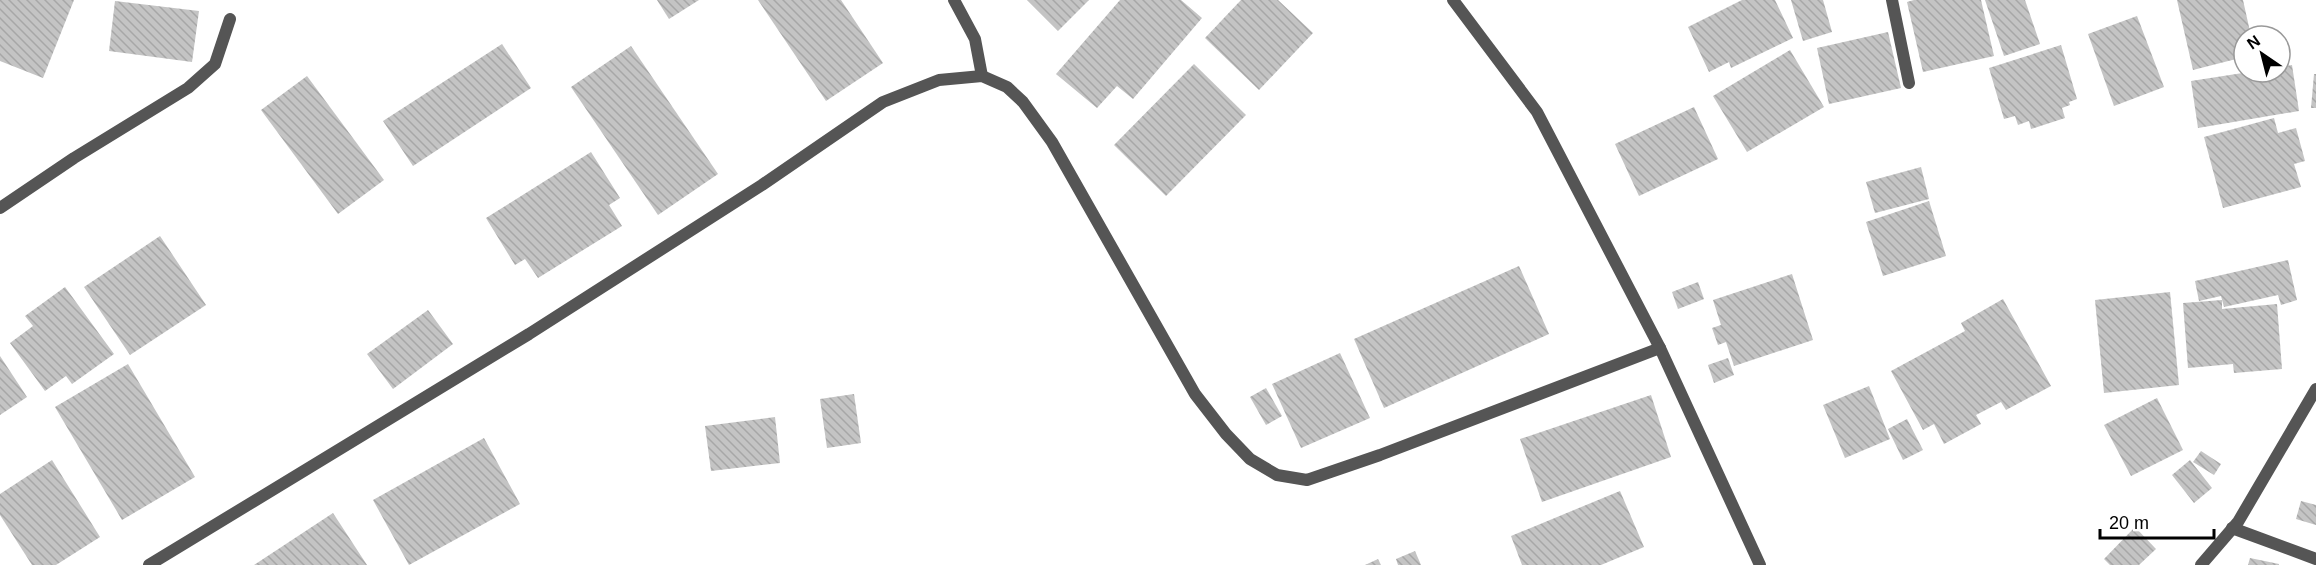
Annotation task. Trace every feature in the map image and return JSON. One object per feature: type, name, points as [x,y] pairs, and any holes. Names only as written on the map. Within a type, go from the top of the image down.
[{"type":"street","points":[[954,0],[975,39],[982,76]]},
{"type":"street","points":[[1453,0],[1537,112],[1660,348],[1760,565]]},
{"type":"street","points":[[1892,0],[1909,83]]},
{"type":"street","points":[[0,208],[74,158],[188,88],[215,63],[230,19]]},
{"type":"street","points":[[148,565],[529,334],[762,185],[883,102],[939,80],[982,76],[1007,87],[1023,102],[1052,142],[1195,394],[1226,435],[1250,459],[1277,475],[1307,480],[1380,455],[1660,348]]},
{"type":"street","points":[[2201,565],[2238,522],[2316,389]]},
{"type":"street","points":[[2232,528],[2316,559]]},
{"type":"building","points":[[0,0],[74,0],[43,78],[0,61]]},
{"type":"building","points":[[657,0],[699,0],[669,19]]},
{"type":"building","points":[[758,0],[841,0],[883,63],[826,101]]},
{"type":"building","points":[[1027,0],[1089,0],[1058,31]]},
{"type":"building","points":[[1120,0],[1181,0],[1202,18],[1133,99],[1117,86],[1097,108],[1056,74]]},
{"type":"building","points":[[1241,0],[1278,0],[1313,33],[1259,90],[1205,38]]},
{"type":"building","points":[[1742,0],[1775,0],[1793,38],[1731,68],[1729,62],[1709,72],[1688,27]]},
{"type":"building","points":[[1791,0],[1823,0],[1832,32],[1803,41]]},
{"type":"building","points":[[1914,0],[1981,0],[1994,56],[1923,72],[1907,2]]},
{"type":"building","points":[[1985,0],[2025,0],[2040,44],[2004,56]]},
{"type":"building","points":[[2177,0],[2243,0],[2248,24],[2232,24],[2232,60],[2193,70]]},
{"type":"building","points":[[115,1],[199,11],[192,62],[109,51]]},
{"type":"building","points":[[2137,16],[2164,87],[2114,106],[2088,34]]},
{"type":"building","points":[[1888,32],[1901,88],[1829,104],[1817,48]]},
{"type":"building","points":[[502,44],[531,88],[413,166],[383,121]]},
{"type":"building","points":[[2061,45],[2077,99],[2062,108],[2065,118],[2031,129],[2029,121],[2018,125],[2015,116],[2004,119],[1989,68]]},
{"type":"building","points":[[631,46],[718,174],[658,215],[571,87]]},
{"type":"building","points":[[1790,50],[1824,107],[1747,152],[1713,96]]},
{"type":"building","points":[[1194,64],[1246,115],[1166,196],[1114,145]]},
{"type":"building","points":[[2292,65],[2299,111],[2198,128],[2191,81],[2232,75],[2232,84],[2292,84]]},
{"type":"building","points":[[2314,74],[2316,74],[2316,108],[2311,108]]},
{"type":"building","points":[[307,76],[384,180],[338,214],[261,110]]},
{"type":"building","points":[[1694,107],[1718,159],[1639,196],[1615,144]]},
{"type":"building","points":[[2274,118],[2278,133],[2296,128],[2305,161],[2294,164],[2301,187],[2223,208],[2204,137]]},
{"type":"building","points":[[591,152],[620,198],[609,205],[622,226],[538,278],[525,259],[515,265],[486,218]]},
{"type":"building","points":[[1921,167],[1929,199],[1875,213],[1866,182]]},
{"type":"building","points":[[1929,201],[1946,256],[1883,276],[1866,222]]},
{"type":"building","points":[[160,236],[206,305],[130,355],[84,287]]},
{"type":"building","points":[[2288,260],[2297,300],[2281,305],[2278,295],[2224,307],[2221,296],[2199,301],[2195,281]]},
{"type":"building","points":[[1519,266],[1549,334],[1384,408],[1354,339]]},
{"type":"building","points":[[1792,274],[1813,340],[1734,366],[1726,342],[1718,345],[1712,328],[1721,325],[1713,300]]},
{"type":"building","points":[[1698,282],[1704,299],[1678,309],[1672,292]]},
{"type":"building","points":[[65,287],[114,354],[72,384],[66,376],[45,391],[10,343],[33,326],[25,316]]},
{"type":"building","points":[[2170,292],[2179,385],[2104,393],[2095,300]]},
{"type":"building","points":[[2003,299],[2051,386],[2006,410],[2001,402],[1976,415],[1981,424],[1944,444],[1934,424],[1923,430],[1891,371],[1965,331],[1961,323]]},
{"type":"building","points":[[2222,300],[2222,309],[2277,304],[2282,369],[2234,373],[2233,364],[2188,368],[2183,303]]},
{"type":"building","points":[[428,310],[453,344],[393,389],[367,354]]},
{"type":"building","points":[[1340,353],[1370,418],[1301,448],[1272,384]]},
{"type":"building","points":[[0,356],[27,397],[0,415]]},
{"type":"building","points":[[1728,358],[1734,375],[1714,383],[1708,365]]},
{"type":"building","points":[[128,364],[195,477],[122,520],[55,407]]},
{"type":"building","points":[[1869,386],[1890,439],[1845,458],[1823,405]]},
{"type":"building","points":[[1266,388],[1282,416],[1266,425],[1250,397]]},
{"type":"building","points":[[854,394],[861,443],[827,448],[820,399]]},
{"type":"building","points":[[1651,395],[1671,457],[1542,502],[1520,439]]},
{"type":"building","points":[[2157,398],[2183,450],[2131,476],[2104,425]]},
{"type":"building","points":[[775,417],[780,463],[711,471],[705,426]]},
{"type":"building","points":[[1907,419],[1923,450],[1903,460],[1888,429]]},
{"type":"building","points":[[484,438],[520,504],[409,565],[373,500]]},
{"type":"building","points":[[2201,451],[2221,464],[2214,475],[2193,462]]},
{"type":"building","points":[[52,460],[100,537],[56,565],[32,565],[0,515],[0,494]]},
{"type":"building","points":[[2190,460],[2212,488],[2194,503],[2172,475]]},
{"type":"building","points":[[1620,491],[1644,547],[1601,565],[1522,565],[1511,536]]},
{"type":"building","points":[[2301,501],[2316,505],[2316,525],[2296,519]]},
{"type":"building","points":[[333,513],[367,565],[254,565]]},
{"type":"building","points":[[2135,527],[2156,549],[2139,565],[2110,565],[2104,559]]},
{"type":"building","points":[[1415,551],[1421,565],[1398,565],[1396,559]]},
{"type":"building","points":[[2250,558],[2279,564],[2279,565],[2248,565]]},
{"type":"building","points":[[1378,559],[1381,565],[1365,565]]}]
